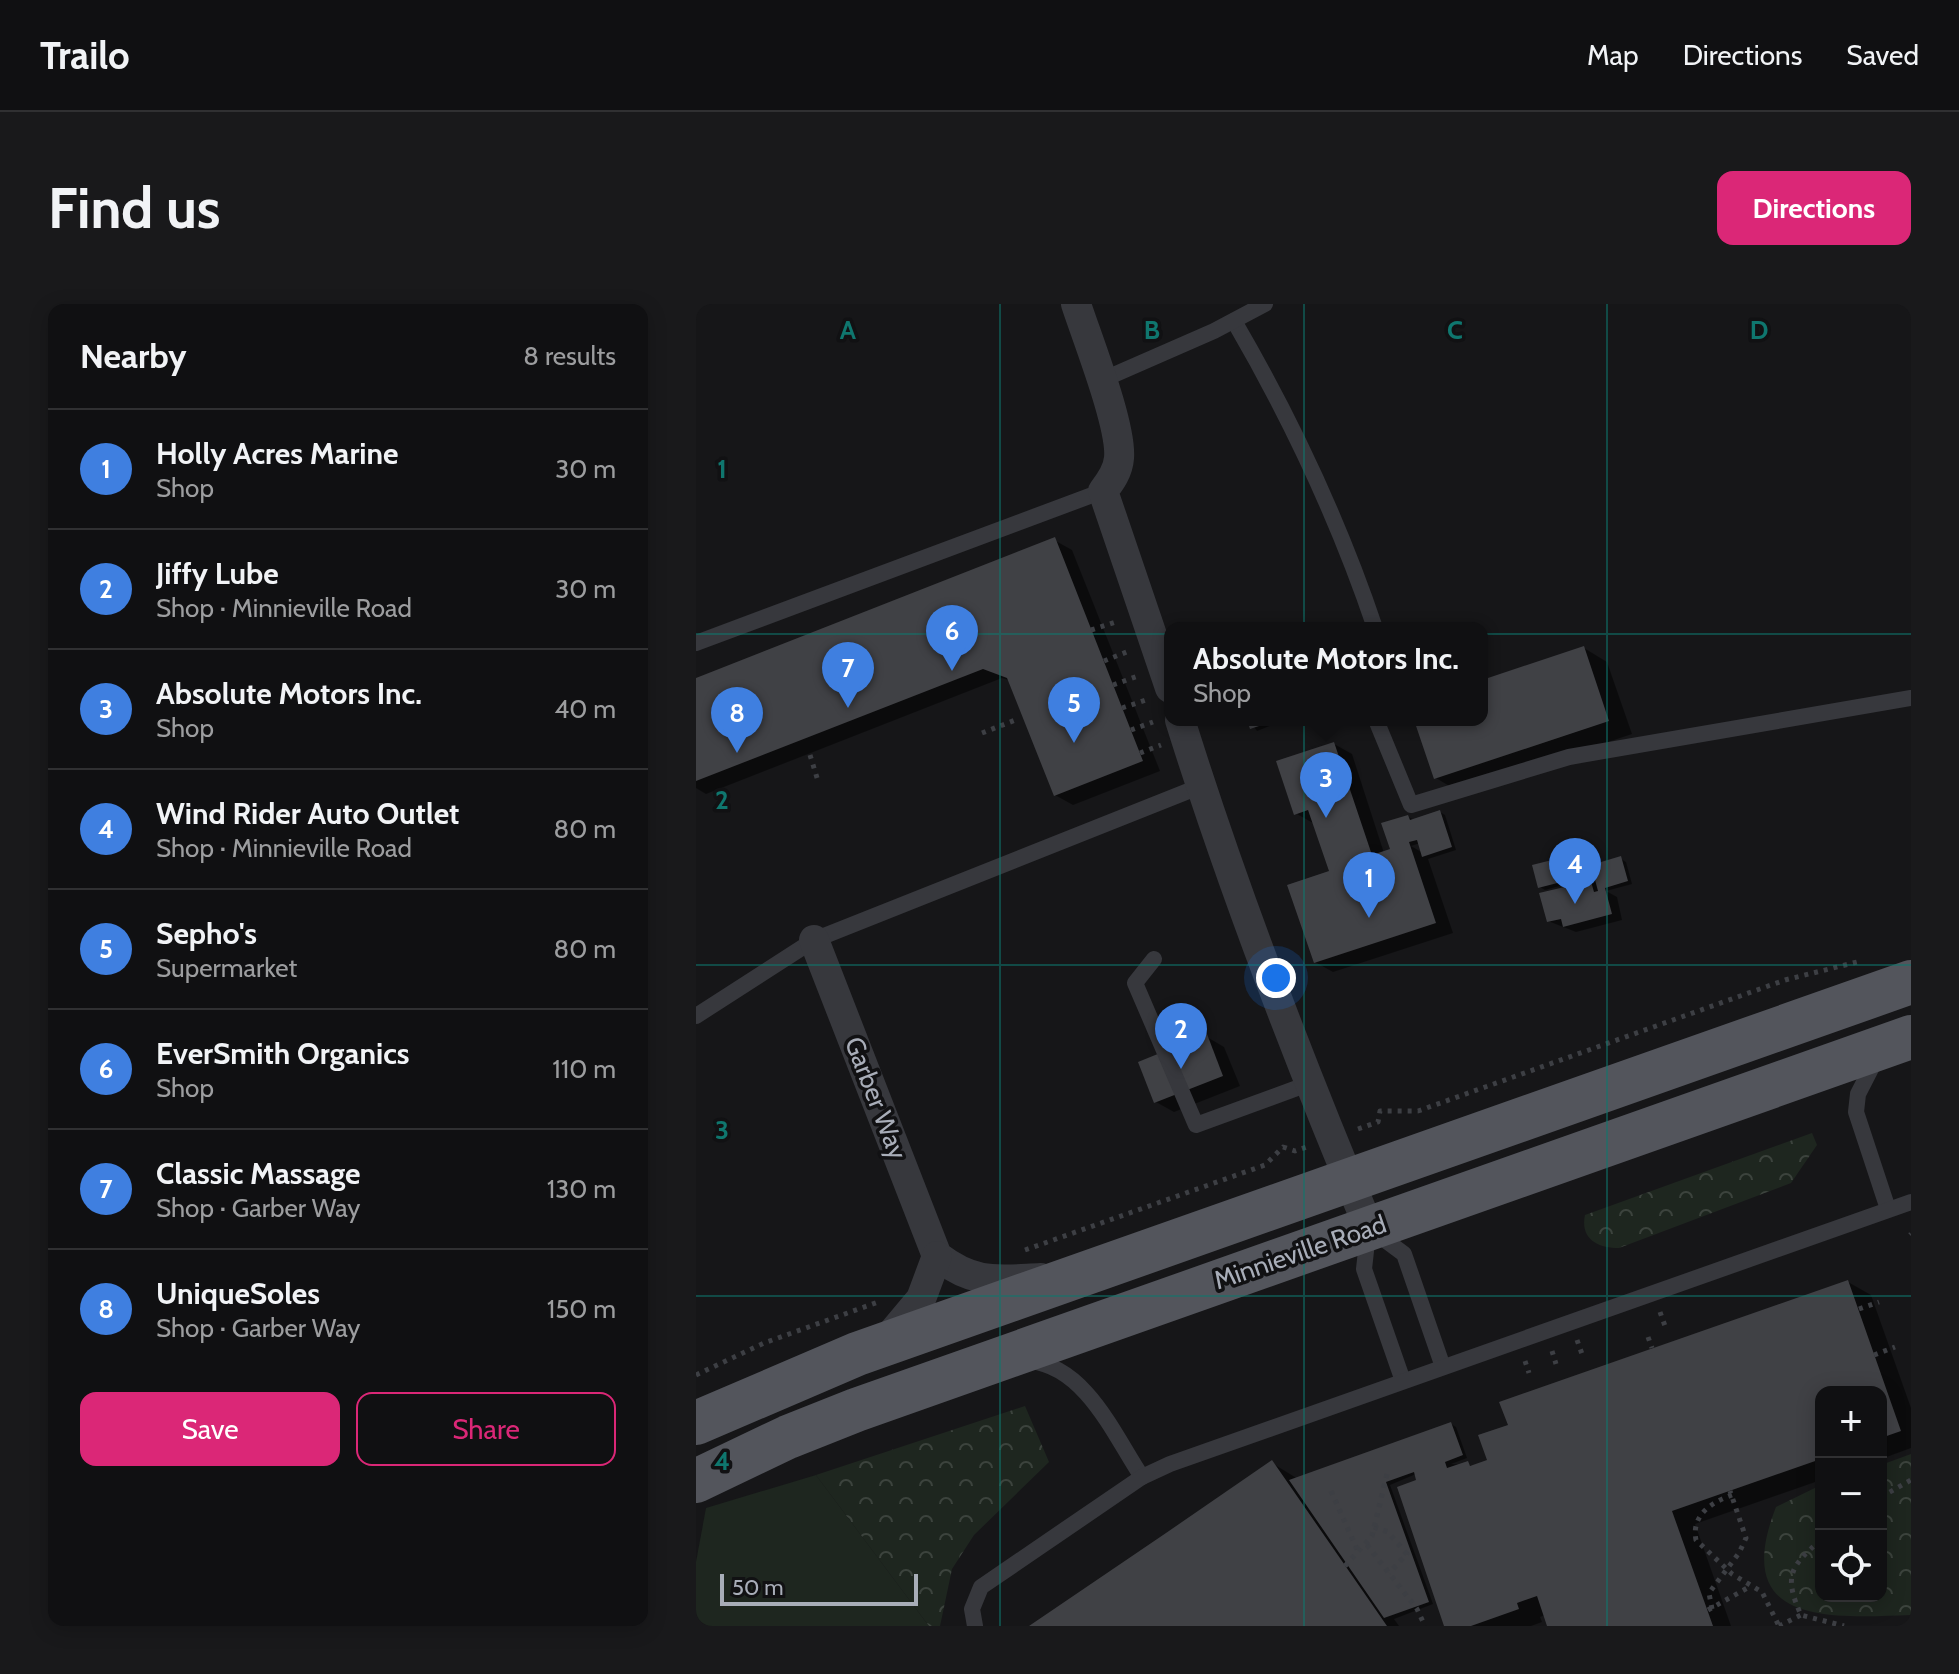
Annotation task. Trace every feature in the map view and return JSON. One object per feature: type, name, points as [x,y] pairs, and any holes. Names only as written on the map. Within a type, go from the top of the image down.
[{"type":"main road","name":"Minnieville Road","points":[[696,1423],[812,1371],[1911,982]]},
{"type":"main road","name":"Minnieville Road","points":[[696,1481],[788,1437],[1001,1358],[1896,1042]]},
{"type":"street","points":[[1076,304],[1102,380],[1120,457],[1114,477],[1103,491],[1158,694]]},
{"type":"street","points":[[1170,726],[1201,786],[1308,1084],[1369,1228]]},
{"type":"street","name":"Garber Way","points":[[814,940],[937,1256]]},
{"type":"street","points":[[881,1346],[921,1299],[937,1256],[963,1274],[988,1281],[1076,1276]]},
{"type":"lane","points":[[1102,380],[1265,304]]},
{"type":"lane","points":[[1234,321],[1265,375],[1348,550],[1373,622]]},
{"type":"lane","points":[[696,643],[1103,491]]},
{"type":"lane","points":[[1378,726],[1411,805],[1569,757],[1911,698]]},
{"type":"lane","points":[[696,1016],[814,940],[1201,786]]},
{"type":"lane","points":[[1154,959],[1135,983],[1196,1125],[1308,1084]]},
{"type":"lane","points":[[1888,1209],[1856,1112],[1858,1094],[1896,1042]]},
{"type":"lane","points":[[975,1626],[972,1609],[981,1587],[1142,1477],[1403,1381],[1911,1202]]},
{"type":"lane","points":[[1403,1381],[1364,1269],[1369,1228],[1404,1254],[1443,1367]]},
{"type":"lane","points":[[1001,1358],[1051,1365],[1068,1375],[1086,1394],[1142,1477]]},
{"type":"path","points":[[1091,630],[1119,620]]},
{"type":"path","points":[[1104,661],[1130,651]]},
{"type":"path","points":[[1113,685],[1138,676]]},
{"type":"path","points":[[1122,708],[1158,694]]},
{"type":"path","points":[[982,733],[1018,719]]},
{"type":"path","points":[[1131,730],[1164,722]]},
{"type":"path","points":[[1140,753],[1161,745]]},
{"type":"path","points":[[810,755],[818,781]]},
{"type":"path","points":[[1378,1122],[1380,1111],[1418,1111],[1785,980],[1869,959]]},
{"type":"path","points":[[1020,1251],[1265,1165],[1283,1147],[1295,1151]]},
{"type":"path","points":[[696,1375],[764,1343],[889,1298]]},
{"type":"path","points":[[1859,1309],[1879,1302]]},
{"type":"path","points":[[1648,1337],[1652,1348]]},
{"type":"path","points":[[1874,1355],[1895,1347]]},
{"type":"path","points":[[1345,1566],[1367,1545],[1388,1470]]},
{"type":"path","points":[[1887,1494],[1911,1480]]},
{"type":"path","points":[[1331,1491],[1359,1554]]},
{"type":"path","points":[[1752,1586],[1710,1609],[1709,1593],[1728,1570],[1746,1538],[1731,1493],[1712,1503],[1694,1530],[1698,1544],[1728,1570],[1752,1586],[1765,1596],[1779,1626],[1801,1615],[1844,1626]]},
{"type":"path","points":[[1374,1527],[1388,1532],[1407,1554],[1389,1573]]},
{"type":"path","points":[[1367,1545],[1423,1617],[1425,1626]]},
{"type":"path","points":[[1801,1615],[1789,1587],[1790,1574],[1815,1547]]},
{"type":"green space","points":[[1812,1133],[1817,1145],[1791,1183],[1619,1248],[1598,1244],[1585,1230],[1585,1215]]},
{"type":"green space","points":[[1025,1406],[1049,1462],[974,1535],[952,1569],[940,1626],[929,1626],[816,1475]]},
{"type":"green space","points":[[1911,1454],[1911,1615],[1819,1613],[1795,1606],[1776,1594],[1766,1574],[1765,1546],[1776,1507],[1815,1488],[1815,1602],[1887,1602],[1887,1463]]},
{"type":"green space","points":[[816,1475],[929,1626],[696,1626],[696,1562],[706,1508]]},
{"type":"building","points":[[1055,537],[1143,761],[1054,796],[1007,678],[983,669],[696,781],[696,678]]},
{"type":"building","points":[[1584,646],[1609,721],[1434,779],[1416,726],[1488,726],[1488,678]]},
{"type":"building","points":[[1334,742],[1372,855],[1390,849],[1381,823],[1408,815],[1410,820],[1440,810],[1452,847],[1422,857],[1417,840],[1409,842],[1436,923],[1314,963],[1287,885],[1329,871],[1308,810],[1294,815],[1276,761]]},
{"type":"building","points":[[1621,856],[1628,881],[1605,888],[1612,914],[1563,927],[1561,919],[1547,922],[1539,893],[1573,885],[1570,875],[1588,871],[1594,892],[1598,891],[1591,865]]},
{"type":"building","points":[[1564,857],[1569,880],[1538,888],[1532,865]]},
{"type":"building","points":[[1207,1034],[1223,1076],[1154,1103],[1138,1062]]},
{"type":"building","points":[[1848,1280],[1885,1386],[1815,1386],[1815,1461],[1672,1511],[1713,1626],[1547,1626],[1537,1596],[1517,1603],[1519,1609],[1471,1626],[1444,1626],[1397,1487],[1416,1480],[1414,1472],[1386,1482],[1429,1602],[1384,1618],[1289,1480],[1451,1422],[1463,1455],[1445,1462],[1447,1468],[1468,1461],[1470,1466],[1487,1460],[1478,1435],[1508,1425],[1499,1402]]},
{"type":"building","points":[[1887,1391],[1901,1431],[1887,1436]]},
{"type":"building","points":[[1272,1460],[1387,1626],[1029,1626],[1166,1533]]},
{"type":"place","name":"EverSmith Organics","points":[[952,671]]},
{"type":"place","name":"Classic Massage","points":[[848,708]]},
{"type":"place","name":"Sepho's","points":[[1074,743]]},
{"type":"place","name":"UniqueSoles","points":[[737,753]]},
{"type":"place","name":"Absolute Motors Inc.","points":[[1326,818]]},
{"type":"place","name":"Wind Rider Auto Outlet","points":[[1575,904]]},
{"type":"place","name":"Holly Acres Marine","points":[[1369,918]]},
{"type":"place","name":"Jiffy Lube","points":[[1181,1069]]}]
